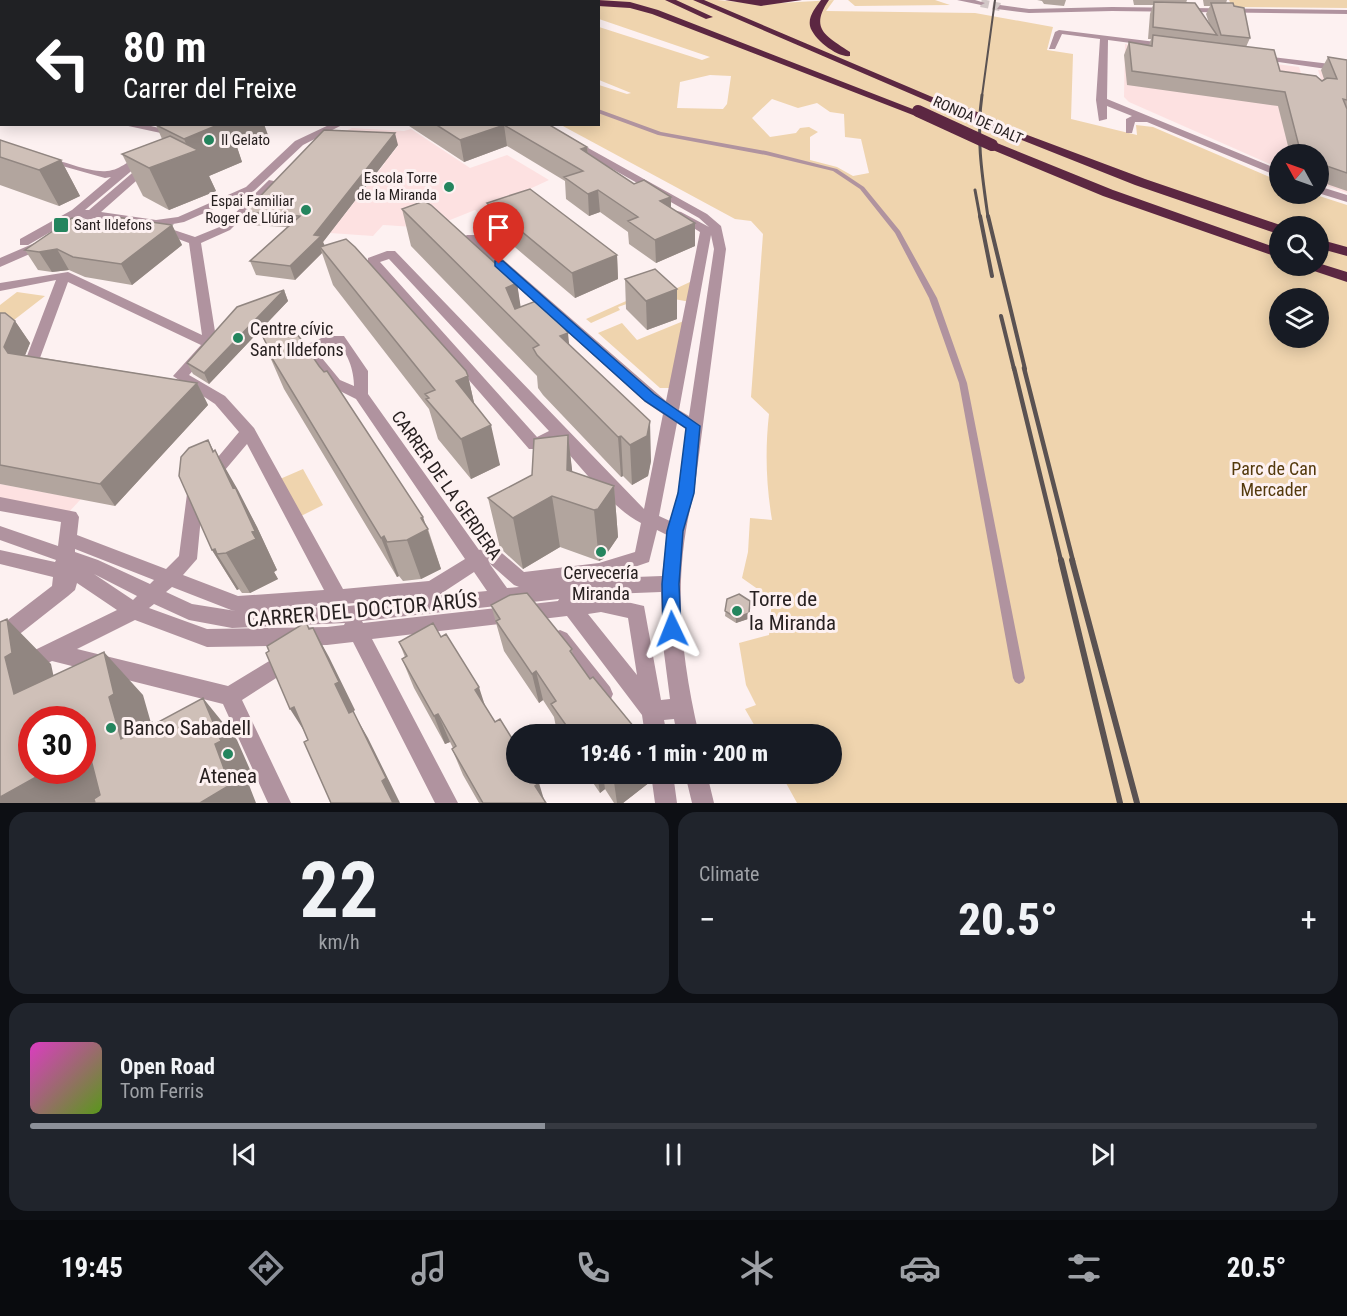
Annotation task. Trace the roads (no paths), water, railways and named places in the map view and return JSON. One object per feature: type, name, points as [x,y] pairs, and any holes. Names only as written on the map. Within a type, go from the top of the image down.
[{"type":"highway","points":[[669,0],[720,23]]},
{"type":"highway","name":"RONDA DE DALT","points":[[697,0],[964,113],[1140,182],[1269,226]]},
{"type":"highway","points":[[729,0],[774,3],[798,0]]},
{"type":"highway","points":[[825,0],[814,20],[814,26],[823,38],[856,59],[921,94]]},
{"type":"highway","points":[[600,3],[635,6],[662,14],[917,112]]},
{"type":"highway","name":"RONDA DE DALT","points":[[762,41],[917,112],[1142,206],[1269,250]]},
{"type":"highway","points":[[1329,246],[1347,252]]},
{"type":"highway","points":[[1329,271],[1347,277]]},
{"type":"street","points":[[961,0],[981,3]]},
{"type":"street","points":[[1225,0],[1228,10]]},
{"type":"street","points":[[1000,7],[1029,11],[1113,4],[1228,10],[1347,12]]},
{"type":"street","points":[[1052,47],[1059,32],[1174,46]]},
{"type":"street","points":[[1102,119],[1104,37]]},
{"type":"street","points":[[1244,55],[1310,68],[1347,69]]},
{"type":"street","points":[[1101,100],[1269,169]]},
{"type":"street","points":[[1129,131],[1130,122],[1134,118],[1158,123]]},
{"type":"street","points":[[0,263],[97,219],[171,138],[130,126]]},
{"type":"street","points":[[169,222],[244,184],[288,141],[322,126]]},
{"type":"street","points":[[76,212],[97,219],[169,222],[187,218],[250,189],[299,143],[336,126]]},
{"type":"street","points":[[195,240],[226,228],[315,142],[349,126]]},
{"type":"street","points":[[0,557],[74,561],[170,576],[238,604],[348,614],[538,611],[572,607],[643,557],[706,231],[525,126]]},
{"type":"street","points":[[541,126],[698,213],[716,226],[720,249],[693,426],[686,493],[675,531],[670,584],[672,629],[686,724]]},
{"type":"street","points":[[0,252],[37,235],[76,212],[146,154]]},
{"type":"street","points":[[34,157],[105,175],[127,170]]},
{"type":"street","points":[[1329,193],[1347,199]]},
{"type":"street","points":[[116,211],[169,222],[195,240],[210,344]]},
{"type":"street","points":[[483,249],[650,398],[693,426]]},
{"type":"street","points":[[559,433],[535,444],[372,261],[391,254],[637,513],[675,531]]},
{"type":"street","points":[[0,287],[64,275],[210,344]]},
{"type":"street","points":[[52,373],[29,369],[64,275]]},
{"type":"street","points":[[210,344],[180,376],[220,400],[248,432],[348,614],[447,803]]},
{"type":"street","points":[[175,393],[220,400]]},
{"type":"street","name":"CARRER DE LA GERDERA","points":[[361,395],[502,597]]},
{"type":"street","points":[[0,677],[134,611],[188,559],[195,494],[248,432]]},
{"type":"street","points":[[0,504],[70,517],[74,561],[61,590],[0,638]]},
{"type":"street","name":"CARRER DEL DOCTOR ARÚS","points":[[0,533],[74,561],[189,612],[232,620],[348,614],[600,587],[670,584]]},
{"type":"street","points":[[52,652],[230,696],[327,636],[348,614],[432,589],[490,553],[521,580],[600,587],[637,612],[654,724]]},
{"type":"street","points":[[74,561],[134,611],[207,638],[327,636]]},
{"type":"street","points":[[560,591],[652,711]]},
{"type":"street","points":[[538,611],[615,708]]},
{"type":"street","points":[[230,696],[280,803]]},
{"type":"street","points":[[652,711],[682,708]]},
{"type":"street","points":[[663,784],[666,803]]},
{"type":"street","points":[[698,784],[703,803]]},
{"type":"lane","points":[[600,112],[660,134],[766,153],[835,170],[862,188],[898,232],[933,298],[963,383],[1019,678]]},
{"type":"tunnel","points":[[981,3],[1000,7]]},
{"type":"railway","points":[[982,96],[995,0]]},
{"type":"railway","points":[[982,95],[980,141],[988,217]]},
{"type":"railway","points":[[975,190],[980,217]]},
{"type":"railway","points":[[980,216],[992,276]]},
{"type":"railway","points":[[988,216],[1025,369]]},
{"type":"railway","points":[[1001,316],[1014,369]]},
{"type":"railway","points":[[1014,368],[1061,561]]},
{"type":"railway","points":[[1024,368],[1073,561]]},
{"type":"railway","points":[[1061,560],[1120,803]]},
{"type":"railway","points":[[1072,560],[1137,803]]},
{"type":"place","name":"Il Gelato","points":[[209,140]]},
{"type":"place","name":"Escola Torre de la Miranda","points":[[449,187]]},
{"type":"place","name":"Espai Familiar Roger de Llúria","points":[[306,210]]},
{"type":"place","name":"Sant Ildefons","points":[[61,225]]},
{"type":"place","name":"Centre cívic Sant Ildefons","points":[[238,338]]},
{"type":"place","name":"Cervecería Miranda","points":[[601,552]]},
{"type":"place","name":"Torre de la Miranda","points":[[737,611]]},
{"type":"place","name":"Banco Sabadell","points":[[111,728]]},
{"type":"place","name":"Atenea","points":[[228,754]]},
{"type":"park label","name":"Parc de Can Mercader","points":[[1274,478]]}]
